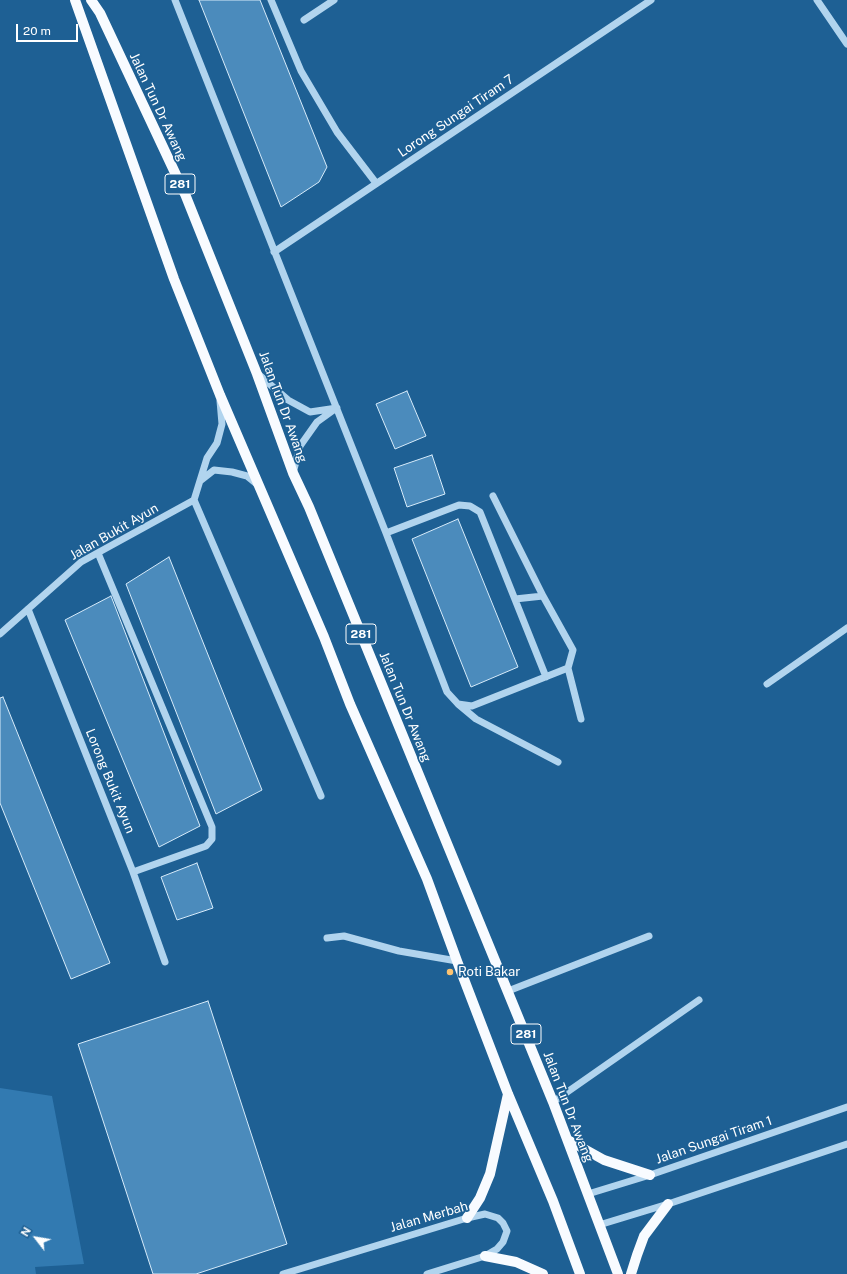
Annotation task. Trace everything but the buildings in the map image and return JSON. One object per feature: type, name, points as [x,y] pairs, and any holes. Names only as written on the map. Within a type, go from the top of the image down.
[{"type":"main road","name":"281","points":[[75,0],[174,279],[220,395],[324,637],[350,704],[427,879],[508,1094],[553,1201],[580,1274]]},
{"type":"main road","name":"Jalan Tun Dr Awang","points":[[91,0],[100,14],[185,194],[257,374],[293,473],[309,506],[553,1102],[618,1274]]},
{"type":"main road","points":[[467,1218],[480,1198],[490,1174],[508,1094]]},
{"type":"main road","points":[[568,1140],[610,1162],[650,1175]]},
{"type":"main road","points":[[631,1274],[636,1255],[644,1236],[668,1204]]},
{"type":"main road","points":[[485,1256],[516,1262],[543,1274]]},
{"type":"street","points":[[175,0],[448,692],[458,704],[476,720],[558,762]]},
{"type":"street","points":[[271,0],[301,71],[336,132],[376,183]]},
{"type":"street","points":[[304,20],[334,0]]},
{"type":"street","name":"Lorong Sungai Tiram 7","points":[[274,252],[651,0]]},
{"type":"street","points":[[817,0],[847,44]]},
{"type":"street","points":[[257,374],[288,400],[310,412],[336,408]]},
{"type":"street","points":[[220,395],[222,424],[217,443],[207,458],[194,500],[321,796]]},
{"type":"street","points":[[293,473],[300,446],[317,422],[336,408]]},
{"type":"street","points":[[200,482],[214,470],[232,472],[247,476],[259,487]]},
{"type":"street","points":[[493,496],[573,650],[568,668],[581,719]]},
{"type":"street","name":"Jalan Bukit Ayun","points":[[0,634],[82,562],[194,500]]},
{"type":"street","points":[[386,533],[459,505],[470,506],[480,512],[546,676]]},
{"type":"street","points":[[98,553],[212,827],[212,839],[206,846],[133,872]]},
{"type":"street","points":[[515,599],[544,596]]},
{"type":"street","name":"Lorong Bukit Ayun","points":[[28,609],[133,872],[165,962]]},
{"type":"street","points":[[767,684],[847,628]]},
{"type":"street","points":[[458,704],[472,706],[568,668]]},
{"type":"street","points":[[328,938],[344,936],[399,951],[457,962]]},
{"type":"street","points":[[508,991],[649,936]]},
{"type":"street","points":[[553,1102],[699,1000]]},
{"type":"street","name":"Jalan Sungai Tiram 1","points":[[588,1194],[650,1175],[847,1107]]},
{"type":"street","points":[[600,1225],[668,1204],[847,1144]]},
{"type":"street","name":"Jalan Merbah","points":[[284,1274],[467,1218],[485,1214],[498,1218],[503,1223],[507,1231],[503,1242],[497,1249],[485,1256],[427,1274]]},
{"type":"shaded area","points":[[0,1088],[52,1096],[84,1264],[35,1267],[36,1274],[0,1274]]},
{"type":"place","name":"Roti Bakar","points":[[450,972]]}]
